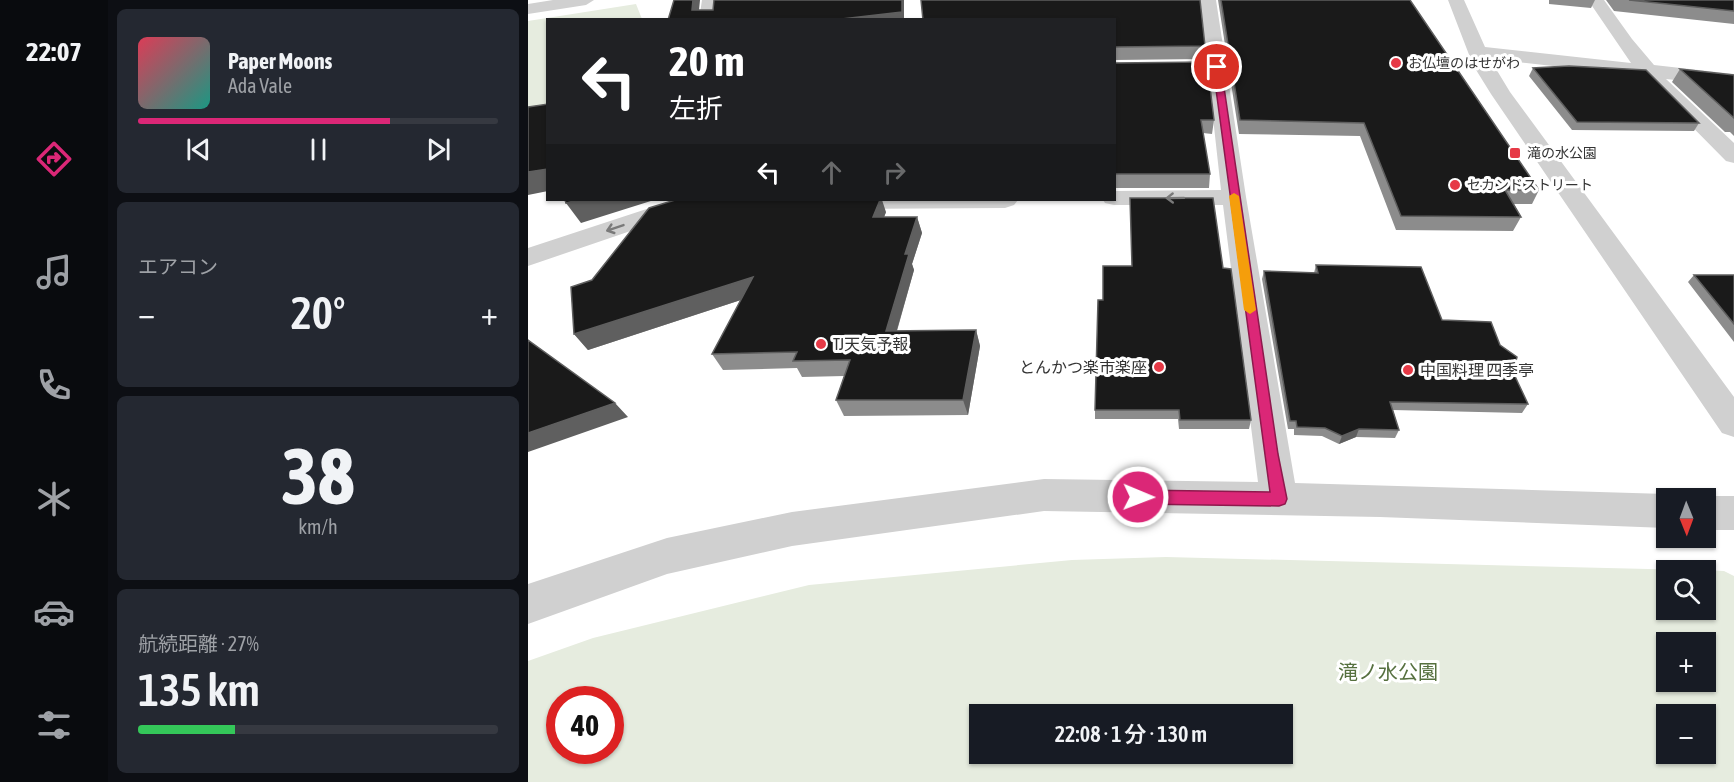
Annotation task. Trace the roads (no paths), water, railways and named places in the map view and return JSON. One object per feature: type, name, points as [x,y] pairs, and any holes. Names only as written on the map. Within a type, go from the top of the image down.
[{"type":"street","points":[[535,5],[586,0]]},
{"type":"street","points":[[708,18],[710,0]]},
{"type":"street","points":[[1208,0],[1234,197],[1279,499]]},
{"type":"street","points":[[1456,0],[1477,52],[1501,94],[1734,423]]},
{"type":"street","points":[[1596,0],[1623,42],[1659,84],[1734,156]]},
{"type":"street","points":[[1477,52],[1734,80]]},
{"type":"street","points":[[1194,67],[1217,67]]},
{"type":"street","points":[[1116,198],[1234,197]]},
{"type":"street","points":[[528,257],[694,201]]},
{"type":"street","points":[[528,604],[667,556],[792,529],[1044,495],[1279,499],[1656,511]]},
{"type":"street","points":[[1716,513],[1734,513]]},
{"type":"place","name":"お仏壇のはせがわ","points":[[1396,63]]},
{"type":"place","name":"滝の水公園","points":[[1515,153]]},
{"type":"place","name":"セカンドストリート","points":[[1455,185]]},
{"type":"place","name":"TJ天気予報","points":[[821,344]]},
{"type":"place","name":"とんかつ楽市楽座","points":[[1159,367]]},
{"type":"place","name":"中国料理 四季亭","points":[[1408,370]]},
{"type":"park label","name":"滝ノ水公園","points":[[1388,672]]}]
